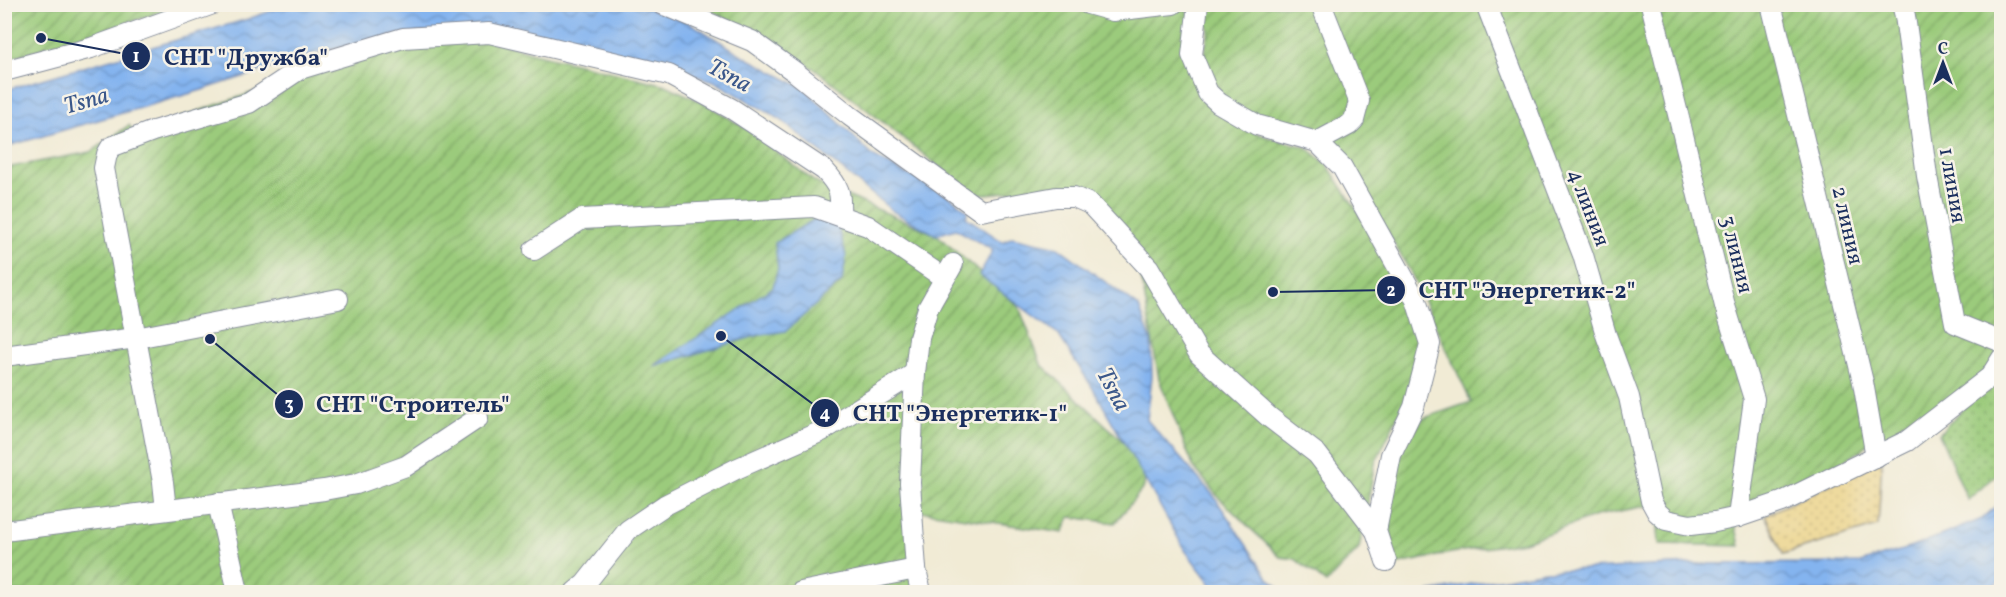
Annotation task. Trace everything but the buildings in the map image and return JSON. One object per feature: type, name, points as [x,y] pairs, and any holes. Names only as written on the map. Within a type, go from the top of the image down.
[{"type":"lane","points":[[4,71],[91,48],[213,4]]},
{"type":"lane","points":[[662,4],[752,41],[850,116],[981,211],[1056,197],[1074,197],[1090,204],[1149,268],[1200,354],[1269,417],[1317,454],[1376,531],[1386,561]]},
{"type":"lane","points":[[1088,4],[1113,11],[1173,4]]},
{"type":"lane","points":[[1198,4],[1192,55],[1208,93],[1219,103],[1257,125],[1317,142],[1342,167],[1416,300],[1430,344],[1414,407],[1391,455],[1376,531]]},
{"type":"lane","points":[[1317,142],[1354,120],[1359,101],[1328,27],[1321,4]]},
{"type":"lane","name":"4 линия","points":[[1486,4],[1583,255],[1606,335],[1629,397],[1651,501],[1657,512],[1666,520],[1690,525],[1738,517]]},
{"type":"lane","name":"3 линия","points":[[1651,4],[1725,306],[1754,399],[1738,517]]},
{"type":"lane","name":"2 линия","points":[[1771,4],[1863,382],[1876,457]]},
{"type":"lane","name":"1 линия","points":[[1902,4],[1927,176],[1955,323],[2001,342]]},
{"type":"lane","points":[[166,510],[163,482],[104,168],[106,154],[110,148],[153,131],[249,103],[300,69],[403,38],[489,33],[669,75],[732,109],[824,170],[835,181],[841,194],[840,215]]},
{"type":"lane","points":[[534,250],[582,219],[814,207],[877,231],[949,271],[928,308],[922,328],[915,373],[910,483],[916,569],[921,592]]},
{"type":"lane","points":[[4,356],[136,338],[338,299]]},
{"type":"lane","points":[[1738,517],[1782,502],[1908,441],[1940,414],[1971,394],[1990,377],[2001,358]]},
{"type":"lane","points":[[575,592],[585,584],[628,530],[665,505],[736,469],[822,431],[915,373]]},
{"type":"lane","points":[[4,531],[356,484],[406,466],[478,418]]},
{"type":"lane","points":[[218,503],[238,592]]},
{"type":"lane","points":[[801,592],[916,569]]},
{"type":"sand","points":[[1882,460],[1878,526],[1783,554],[1765,515]]},
{"type":"green space","points":[[1077,4],[1103,13],[1121,15],[1185,9],[1193,18],[1205,103],[1234,124],[1267,137],[1306,147],[1327,164],[1395,269],[1421,344],[1409,393],[1375,463],[1359,549],[1326,583],[1295,559],[1280,557],[1219,498],[1193,466],[1159,379],[1140,270],[1088,197],[1027,190],[975,195],[818,71],[702,5]]},
{"type":"green space","points":[[5,5],[185,5],[5,60]]},
{"type":"green space","points":[[1202,5],[2001,5],[2001,347],[1977,385],[1883,445],[1867,444],[1862,450],[1735,523],[1740,546],[1659,544],[1656,504],[1596,516],[1524,542],[1456,552],[1394,565],[1387,497],[1396,460],[1415,421],[1471,402],[1410,271],[1334,140],[1258,122],[1228,105],[1208,72],[1203,57],[1209,31]]},
{"type":"green space","points":[[484,38],[533,53],[666,85],[708,105],[750,131],[815,182],[937,235],[1019,307],[1041,364],[1146,463],[1144,487],[1115,523],[1070,517],[1063,533],[921,511],[914,592],[5,592],[5,168],[91,152],[129,125],[135,133],[400,44]]},
{"type":"green space","points":[[2001,369],[2001,471],[1968,500],[1939,434]]},
{"type":"water","name":"Tsna","points":[[635,4],[687,21],[745,57],[805,89],[874,157],[950,197],[968,211],[966,217],[1003,242],[1012,237],[1058,247],[1139,307],[1151,340],[1152,376],[1147,420],[1213,495],[1267,576],[1283,592],[1217,592],[1185,550],[1094,390],[1058,334],[979,275],[993,250],[956,229],[936,235],[894,212],[780,119],[714,81],[547,34],[476,28],[402,34],[323,51],[202,90],[5,147],[5,90],[248,19],[288,5]]},
{"type":"water","points":[[823,214],[837,224],[846,256],[842,281],[786,331],[759,335],[654,366],[773,287],[778,269],[775,243]]},
{"type":"water","points":[[2001,502],[2001,580],[1985,592],[1428,592],[1545,571],[1693,564],[1860,563],[1912,547],[1982,519]]},
{"type":"place","name":"СНТ \"Дружба\"","points":[[41,38]]},
{"type":"place","name":"СНТ \"Энергетик-2\"","points":[[1273,292]]},
{"type":"place","name":"СНТ \"Энергетик-1\"","points":[[721,336]]},
{"type":"place","name":"СНТ \"Строитель\"","points":[[210,339]]}]
